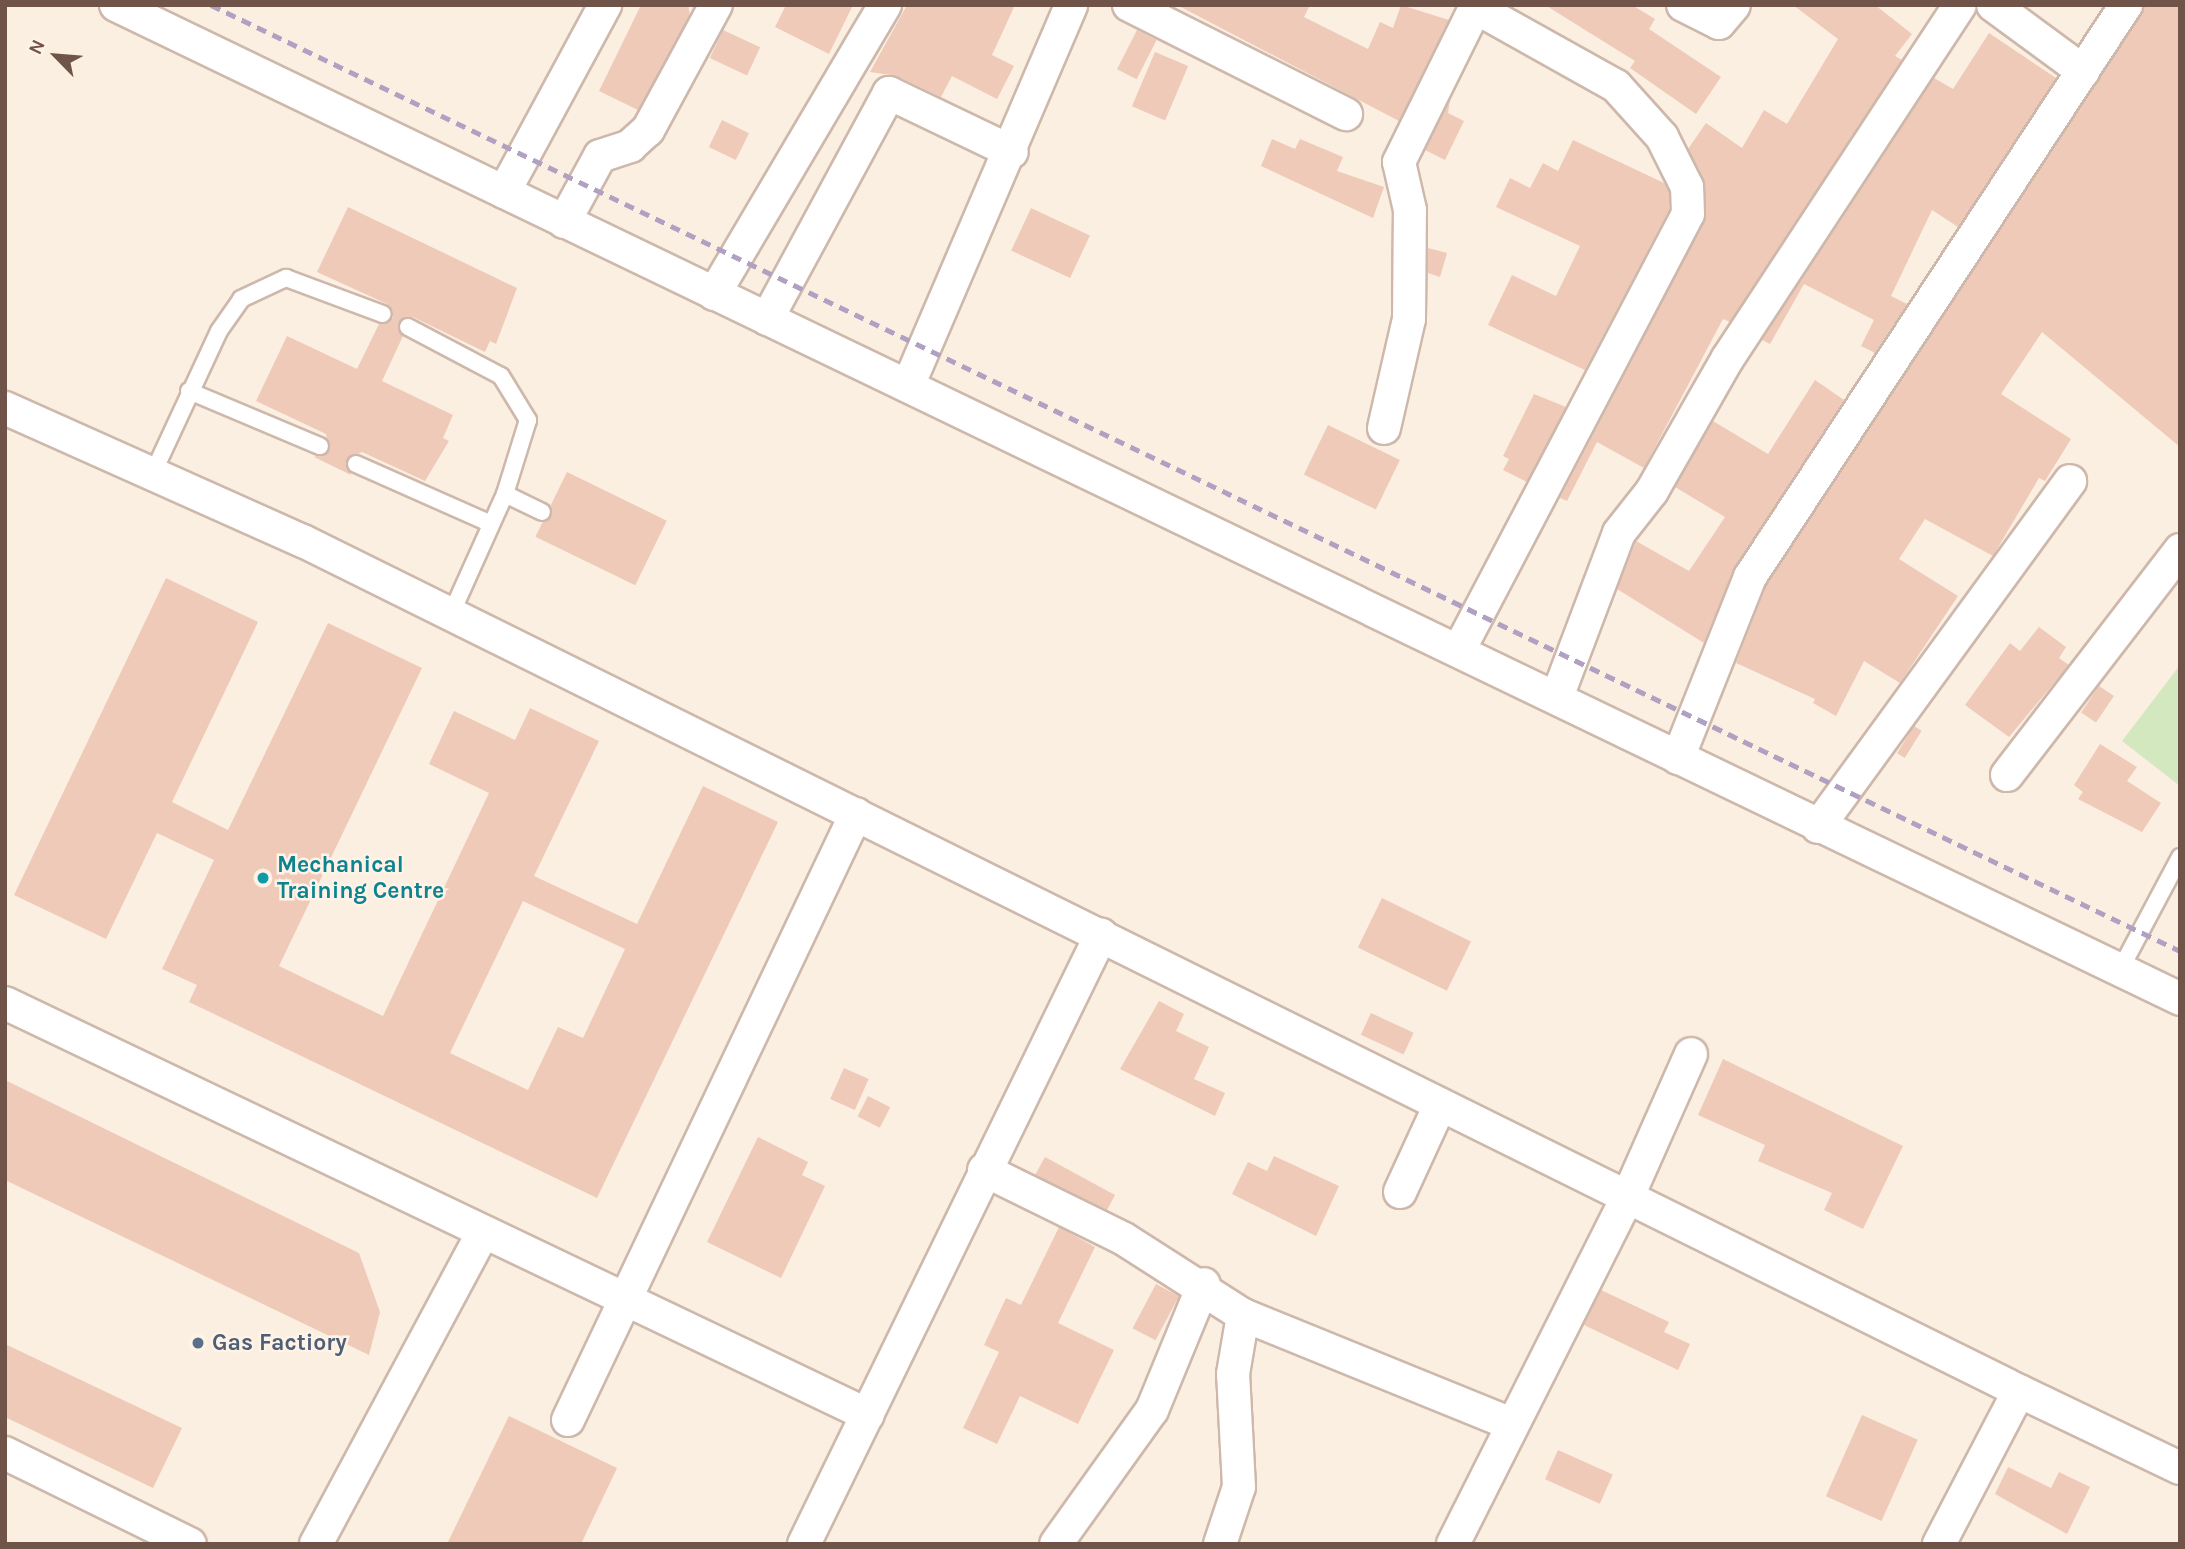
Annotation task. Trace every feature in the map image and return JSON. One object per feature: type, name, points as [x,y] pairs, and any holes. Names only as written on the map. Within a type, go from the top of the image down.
[{"type":"street","points":[[116,5],[1557,697],[1818,827],[2180,999]]},
{"type":"street","points":[[504,192],[605,5]]},
{"type":"street","points":[[564,222],[600,156],[630,146],[648,130],[716,5]]},
{"type":"street","points":[[714,294],[885,5]]},
{"type":"street","points":[[908,386],[1012,152],[1071,5]]},
{"type":"street","points":[[1129,5],[1346,114]]},
{"type":"street","points":[[1683,5],[1711,23],[1734,5]]},
{"type":"street","points":[[1557,697],[1619,533],[1651,491],[1728,358],[1960,5]]},
{"type":"street","points":[[1993,5],[2083,71]]},
{"type":"street","points":[[1678,758],[1749,577],[2126,5]]},
{"type":"street","points":[[1384,428],[1409,319],[1410,210],[1399,162],[1478,7],[1616,86],[1662,138],[1687,187],[1688,214],[1459,650]]},
{"type":"street","points":[[848,71],[1012,152]]},
{"type":"street","points":[[767,319],[889,93]]},
{"type":"street","points":[[5,408],[154,471],[451,614],[1440,1105],[1629,1194],[2019,1391],[2180,1468]]},
{"type":"street","points":[[1818,827],[2070,481]]},
{"type":"street","points":[[2007,775],[2179,549]]},
{"type":"street","points":[[568,1420],[856,814]]},
{"type":"street","points":[[804,1544],[984,1170],[1101,935]]},
{"type":"street","points":[[5,1003],[868,1415]]},
{"type":"street","points":[[1453,1544],[1629,1194],[1691,1054]]},
{"type":"street","points":[[1400,1192],[1440,1105]]},
{"type":"street","points":[[984,1170],[1204,1284],[1243,1315],[1511,1424]]},
{"type":"street","points":[[316,1544],[483,1232]]},
{"type":"street","points":[[1056,1544],[1152,1410],[1204,1284]]},
{"type":"street","points":[[1220,1544],[1239,1487],[1233,1374],[1243,1315]]},
{"type":"street","points":[[1940,1544],[2019,1391]]},
{"type":"street","points":[[5,1453],[190,1544]]},
{"type":"lane","points":[[154,471],[189,391],[233,309],[270,282],[305,281],[383,314]]},
{"type":"lane","points":[[408,327],[492,370],[522,406],[525,437],[505,494],[489,523],[451,614]]},
{"type":"lane","points":[[189,391],[320,446]]},
{"type":"lane","points":[[356,464],[489,523]]},
{"type":"lane","points":[[505,494],[542,512]]},
{"type":"lane","points":[[2120,970],[2180,857]]},
{"type":"green space","points":[[2180,665],[2180,786],[2122,741]]},
{"type":"building","points":[[641,5],[688,5],[690,15],[638,110],[599,91]]},
{"type":"building","points":[[786,5],[853,5],[829,54],[775,27]]},
{"type":"building","points":[[907,5],[1015,5],[992,55],[1014,66],[997,99],[952,76],[941,97],[897,76],[870,72]]},
{"type":"building","points":[[1177,5],[1310,5],[1304,17],[1368,49],[1380,22],[1393,28],[1401,5],[1449,20],[1399,121]]},
{"type":"building","points":[[1545,5],[1632,5],[1655,19],[1649,29],[1721,77],[1696,114],[1630,68],[1635,61]]},
{"type":"building","points":[[1793,5],[1875,5],[1912,34],[1895,56],[1902,60],[1730,322],[1723,319],[1644,468],[1597,442],[1567,501],[1560,498],[1704,222],[1705,186],[1688,149],[1706,123],[1742,148],[1764,110],[1787,124],[1838,39]]},
{"type":"building","points":[[2144,5],[2180,5],[2180,447],[2042,332],[2001,394],[2071,439],[2045,481],[2039,478],[1993,556],[1925,519],[1899,559],[1958,596],[1900,683],[1864,661],[1836,716],[1813,703],[1815,699],[1736,663],[1766,586]]},
{"type":"building","points":[[723,30],[760,47],[747,75],[710,58]]},
{"type":"building","points":[[1137,30],[1157,40],[1137,79],[1117,69]]},
{"type":"building","points":[[1989,33],[2056,78],[1958,227],[1932,210],[1891,296],[1907,304],[1875,353],[1861,346],[1874,320],[1804,284],[1770,344],[1762,340],[1934,78],[1953,89]]},
{"type":"building","points":[[1155,52],[1188,66],[1165,120],[1132,106]]},
{"type":"building","points":[[1450,100],[1448,113],[1464,121],[1445,160],[1425,150]]},
{"type":"building","points":[[722,120],[749,133],[736,160],[709,147]]},
{"type":"building","points":[[1272,139],[1295,149],[1300,139],[1343,157],[1337,171],[1384,187],[1373,218],[1261,166]]},
{"type":"building","points":[[1573,140],[1664,183],[1669,192],[1669,210],[1585,370],[1488,325],[1512,275],[1556,296],[1580,246],[1496,207],[1510,178],[1530,188],[1543,163],[1558,171]]},
{"type":"building","points":[[348,207],[517,288],[496,344],[490,341],[485,352],[413,317],[398,323],[403,336],[382,381],[453,415],[443,438],[449,441],[425,481],[362,452],[347,459],[351,475],[314,457],[329,451],[326,434],[256,401],[287,336],[357,369],[379,324],[393,318],[387,304],[317,272]]},
{"type":"building","points":[[1031,208],[1090,235],[1070,278],[1011,251]]},
{"type":"building","points":[[1428,248],[1447,253],[1440,277],[1428,273]]},
{"type":"building","points":[[1815,380],[1844,400],[1735,567],[1704,643],[1617,589],[1636,541],[1689,571],[1725,517],[1675,487],[1713,421],[1768,454]]},
{"type":"building","points":[[1534,394],[1566,407],[1527,482],[1503,470],[1509,459],[1503,456]]},
{"type":"building","points":[[1328,425],[1400,460],[1376,510],[1304,474]]},
{"type":"building","points":[[567,472],[667,521],[635,585],[535,537]]},
{"type":"building","name":"Mechanical Training Centre","points":[[166,578],[258,622],[172,802],[228,830],[328,623],[422,668],[279,966],[383,1016],[489,793],[429,764],[454,711],[515,740],[530,708],[599,741],[534,876],[637,924],[703,786],[778,822],[597,1198],[189,1002],[197,985],[162,969],[214,860],[157,833],[106,939],[14,895]],"holes":[[[523,901],[625,949],[583,1038],[558,1027],[528,1090],[450,1053]]]},
{"type":"building","points":[[2039,627],[2066,647],[2059,658],[2069,665],[2009,737],[1965,705],[2010,643],[2020,651]]},
{"type":"building","points":[[2099,686],[2114,696],[2096,723],[2081,713]]},
{"type":"building","points":[[1914,726],[1922,731],[1905,758],[1897,753]]},
{"type":"building","points":[[2100,744],[2137,767],[2127,781],[2161,803],[2142,832],[2078,799],[2083,792],[2074,785]]},
{"type":"building","points":[[1382,898],[1471,941],[1447,991],[1358,947]]},
{"type":"building","points":[[1159,1001],[1184,1014],[1176,1031],[1209,1047],[1194,1079],[1225,1093],[1215,1116],[1120,1069]]},
{"type":"building","points":[[1371,1013],[1414,1033],[1403,1055],[1361,1035]]},
{"type":"building","points":[[1723,1059],[1903,1146],[1863,1229],[1824,1210],[1832,1193],[1758,1161],[1765,1145],[1698,1115]]},
{"type":"building","points":[[844,1068],[869,1079],[855,1110],[830,1099]]},
{"type":"building","points":[[5,1080],[359,1253],[380,1312],[369,1355],[5,1180]]},
{"type":"building","points":[[868,1096],[890,1107],[880,1128],[858,1116]]},
{"type":"building","points":[[758,1137],[808,1162],[802,1175],[825,1186],[781,1278],[707,1242]]},
{"type":"building","points":[[1274,1156],[1339,1186],[1316,1236],[1232,1194],[1248,1162],[1267,1171]]},
{"type":"building","points":[[1045,1157],[1115,1195],[1107,1210],[1035,1175]]},
{"type":"building","points":[[1059,1227],[1095,1247],[1058,1323],[1114,1350],[1078,1424],[1020,1396],[997,1444],[963,1428],[999,1352],[984,1345],[1006,1298],[1021,1305]]},
{"type":"building","points":[[1156,1284],[1179,1296],[1155,1340],[1133,1328]]},
{"type":"building","points":[[1601,1290],[1669,1322],[1664,1332],[1690,1344],[1678,1370],[1584,1325]]},
{"type":"building","points":[[5,1344],[182,1428],[153,1488],[5,1417]]},
{"type":"building","points":[[1862,1415],[1918,1440],[1882,1521],[1826,1496]]},
{"type":"building","points":[[509,1416],[617,1468],[581,1544],[447,1544]]},
{"type":"building","points":[[1558,1450],[1613,1474],[1600,1504],[1545,1479]]},
{"type":"building","points":[[2008,1467],[2051,1488],[2059,1472],[2090,1487],[2067,1534],[1995,1494]]},
{"type":"railway","points":[[211,5],[2180,951]]},
{"type":"place","name":"Mechanical Training Centre","points":[[263,878]]},
{"type":"place","name":"Gas Factiory","points":[[198,1343]]}]
